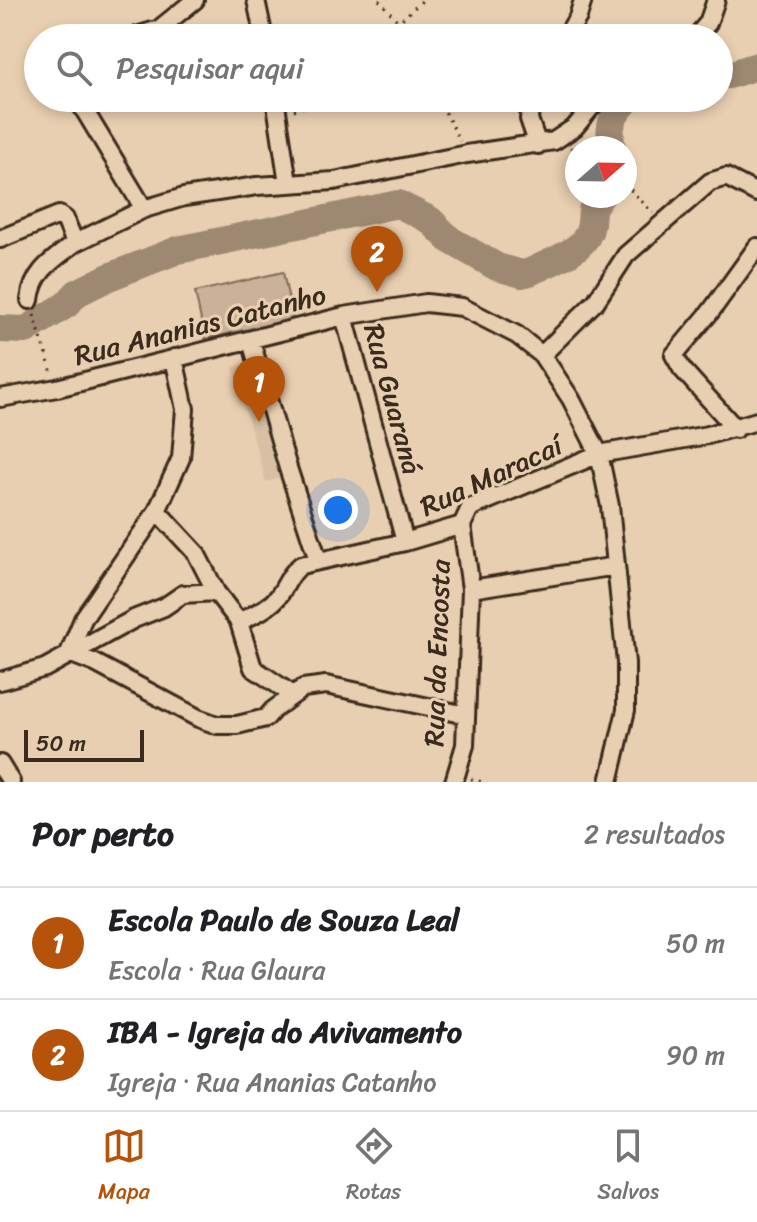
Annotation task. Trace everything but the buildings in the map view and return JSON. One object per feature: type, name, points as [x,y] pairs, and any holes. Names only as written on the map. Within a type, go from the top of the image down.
[{"type":"street","points":[[165,24],[195,0]]},
{"type":"street","points":[[256,0],[261,24]]},
{"type":"street","points":[[574,24],[583,0]]},
{"type":"street","points":[[707,24],[716,0]]},
{"type":"street","points":[[85,112],[144,209]]},
{"type":"street","points":[[277,112],[288,183]]},
{"type":"street","points":[[530,112],[538,145]]},
{"type":"street","points":[[30,300],[36,275],[75,243],[144,209],[216,191],[366,176],[467,154],[538,145],[564,135],[586,112]]},
{"type":"street","points":[[609,782],[626,710],[626,663],[610,506],[599,454],[571,399],[542,355],[596,301],[626,255],[710,182],[726,177],[757,193]]},
{"type":"street","points":[[0,239],[59,215],[65,219],[75,243]]},
{"type":"street","points":[[736,429],[682,369],[674,355],[711,311],[757,247]]},
{"type":"street","name":"Rua Ananias Catanho","points":[[0,398],[57,388],[344,316],[426,303],[462,307],[517,335],[542,355]]},
{"type":"street","name":"Rua Guaraná","points":[[344,316],[405,542]]},
{"type":"street","points":[[251,341],[318,560]]},
{"type":"street","points":[[69,653],[83,619],[157,511],[181,458],[185,435],[184,393],[174,358]]},
{"type":"street","name":"Rua Maracaí","points":[[239,622],[273,602],[291,572],[301,565],[405,542],[462,525],[470,508],[599,454],[736,429],[757,421]]},
{"type":"street","points":[[157,511],[196,553],[216,592],[239,622],[253,668],[293,695]]},
{"type":"street","name":"Rua da Encosta","points":[[454,782],[465,745],[471,589],[462,525]]},
{"type":"street","points":[[471,589],[616,566]]},
{"type":"street","points":[[0,681],[45,668],[134,619],[164,607],[183,594],[216,592]]},
{"type":"street","points":[[69,653],[217,725],[237,725],[266,718],[303,688],[326,685],[466,715]]},
{"type":"street","points":[[0,764],[11,782]]},
{"type":"path","points":[[379,0],[397,22],[423,0]]},
{"type":"path","points":[[278,116],[290,112]]},
{"type":"path","points":[[445,112],[467,154]]},
{"type":"path","points":[[637,197],[663,224]]},
{"type":"path","points":[[30,300],[57,388]]},
{"type":"shaded area","points":[[283,272],[293,319],[205,339],[195,292]]},
{"type":"shaded area","points":[[251,362],[284,477],[266,482],[233,367]]},
{"type":"waterway","points":[[733,74],[757,66]]},
{"type":"waterway","points":[[610,136],[618,112]]},
{"type":"waterway","points":[[0,329],[26,330],[66,305],[77,293],[178,250],[398,204],[430,220],[450,240],[497,267],[522,274],[554,261],[579,245],[589,232],[593,208]]},
{"type":"place","name":"IBA - Igreja do Avivamento","points":[[377,292]]},
{"type":"place","name":"Escola Paulo de Souza Leal","points":[[259,422]]}]
